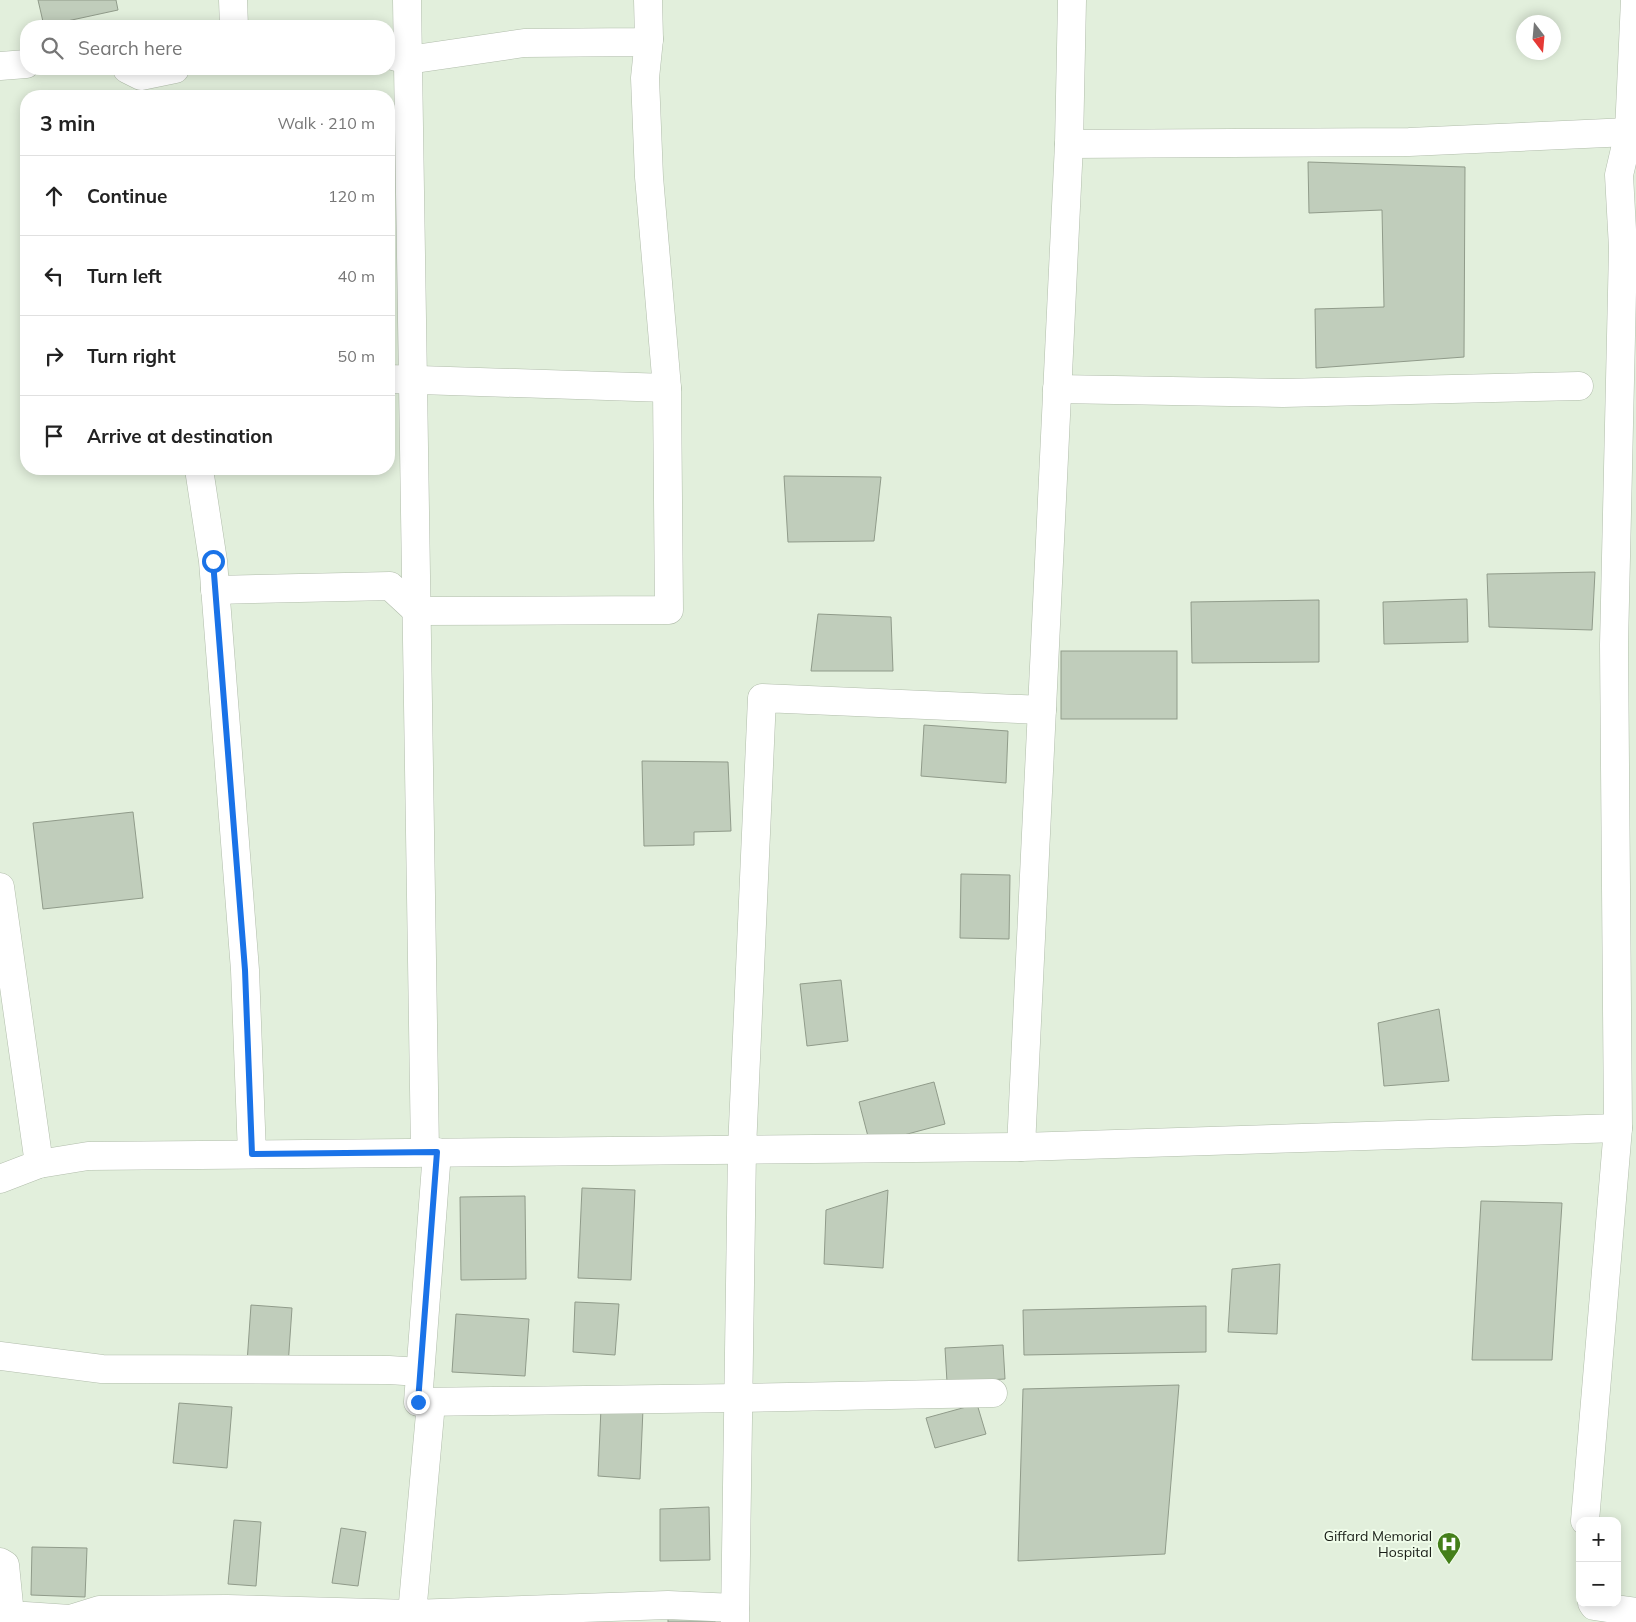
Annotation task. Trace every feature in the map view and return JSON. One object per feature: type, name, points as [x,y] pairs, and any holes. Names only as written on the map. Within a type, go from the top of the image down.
[{"type":"street","points":[[233,0],[234,20]]},
{"type":"street","points":[[407,0],[399,58],[401,380],[417,611],[431,1152],[418,1402],[993,1393]]},
{"type":"street","points":[[216,590],[390,586],[417,611],[669,610],[667,388],[649,177],[645,78],[649,39],[648,0]]},
{"type":"street","points":[[1021,1147],[1069,144],[1072,0]]},
{"type":"street","points":[[1585,1517],[1618,1128],[1625,744],[1614,635],[1623,248],[1619,175],[1628,166],[1634,0]]},
{"type":"street","points":[[399,58],[524,43],[638,42],[649,39]]},
{"type":"street","points":[[0,66],[20,64]]},
{"type":"street","points":[[138,80],[155,75]]},
{"type":"street","points":[[1069,144],[1410,142],[1629,132]]},
{"type":"street","points":[[401,380],[667,388]]},
{"type":"street","points":[[1057,389],[1283,393],[1580,386]]},
{"type":"street","points":[[200,475],[216,590],[245,970],[252,1154]]},
{"type":"street","points":[[0,1562],[5,1565],[10,1615],[70,1619],[99,1610],[227,1608],[418,1617],[668,1605],[735,1615],[742,1150],[762,698],[1042,710]]},
{"type":"street","points":[[0,887],[39,1164]]},
{"type":"street","points":[[0,1179],[39,1164],[88,1156],[1021,1147],[1618,1128]]},
{"type":"street","points":[[0,1356],[102,1368],[389,1370],[420,1372]]},
{"type":"street","points":[[418,1617],[431,1403]]},
{"type":"street","points":[[1601,1607],[1636,1612]]},
{"type":"building","points":[[38,0],[116,0],[118,10],[72,20],[43,20]]},
{"type":"building","points":[[1308,162],[1465,167],[1464,357],[1316,368],[1315,309],[1384,307],[1382,210],[1309,213]]},
{"type":"building","points":[[784,476],[881,477],[874,541],[788,542]]},
{"type":"building","points":[[1595,572],[1592,630],[1489,627],[1487,574]]},
{"type":"building","points":[[1467,599],[1468,642],[1384,644],[1383,602]]},
{"type":"building","points":[[1319,600],[1319,662],[1192,663],[1191,602]]},
{"type":"building","points":[[818,614],[891,617],[893,671],[811,671]]},
{"type":"building","points":[[1061,651],[1177,651],[1177,719],[1061,719]]},
{"type":"building","points":[[924,725],[1008,731],[1006,783],[921,776]]},
{"type":"building","points":[[642,761],[728,762],[731,831],[694,832],[694,845],[644,846]]},
{"type":"building","points":[[133,812],[143,898],[43,909],[33,823]]},
{"type":"building","points":[[961,874],[1010,875],[1009,939],[960,938]]},
{"type":"building","points":[[841,980],[848,1041],[807,1046],[800,984]]},
{"type":"building","points":[[1439,1009],[1449,1081],[1384,1086],[1378,1023]]},
{"type":"building","points":[[934,1082],[945,1124],[870,1144],[859,1102]]},
{"type":"building","points":[[582,1188],[635,1190],[631,1280],[578,1278]]},
{"type":"building","points":[[888,1190],[883,1268],[824,1264],[826,1210]]},
{"type":"building","points":[[525,1196],[526,1279],[461,1280],[460,1197]]},
{"type":"building","points":[[1481,1201],[1562,1203],[1552,1360],[1472,1360]]},
{"type":"building","points":[[1280,1264],[1277,1334],[1228,1332],[1232,1269]]},
{"type":"building","points":[[575,1302],[619,1304],[615,1355],[573,1352]]},
{"type":"building","points":[[251,1305],[292,1308],[288,1366],[247,1363]]},
{"type":"building","points":[[1206,1306],[1206,1352],[1024,1355],[1023,1310]]},
{"type":"building","points":[[456,1314],[529,1319],[525,1376],[452,1372]]},
{"type":"building","points":[[1003,1345],[1005,1379],[947,1382],[945,1348]]},
{"type":"building","points":[[1179,1385],[1165,1554],[1018,1561],[1023,1389]]},
{"type":"building","points":[[179,1403],[232,1407],[227,1468],[173,1463]]},
{"type":"building","points":[[977,1404],[986,1434],[935,1448],[926,1418]]},
{"type":"building","points":[[601,1408],[643,1409],[640,1479],[598,1476]]},
{"type":"building","points":[[709,1507],[710,1560],[660,1561],[660,1509]]},
{"type":"building","points":[[234,1520],[261,1522],[256,1586],[228,1584]]},
{"type":"building","points":[[341,1528],[366,1532],[358,1586],[332,1583]]},
{"type":"building","points":[[32,1547],[87,1548],[85,1597],[31,1595]]},
{"type":"building","points":[[668,1605],[715,1616],[715,1622],[668,1622]]},
{"type":"place","name":"Giffard Memorial Hospital","points":[[1449,1565]]},
{"type":"route","points":[[213,561],[245,970],[252,1154],[437,1152],[418,1402]]}]
